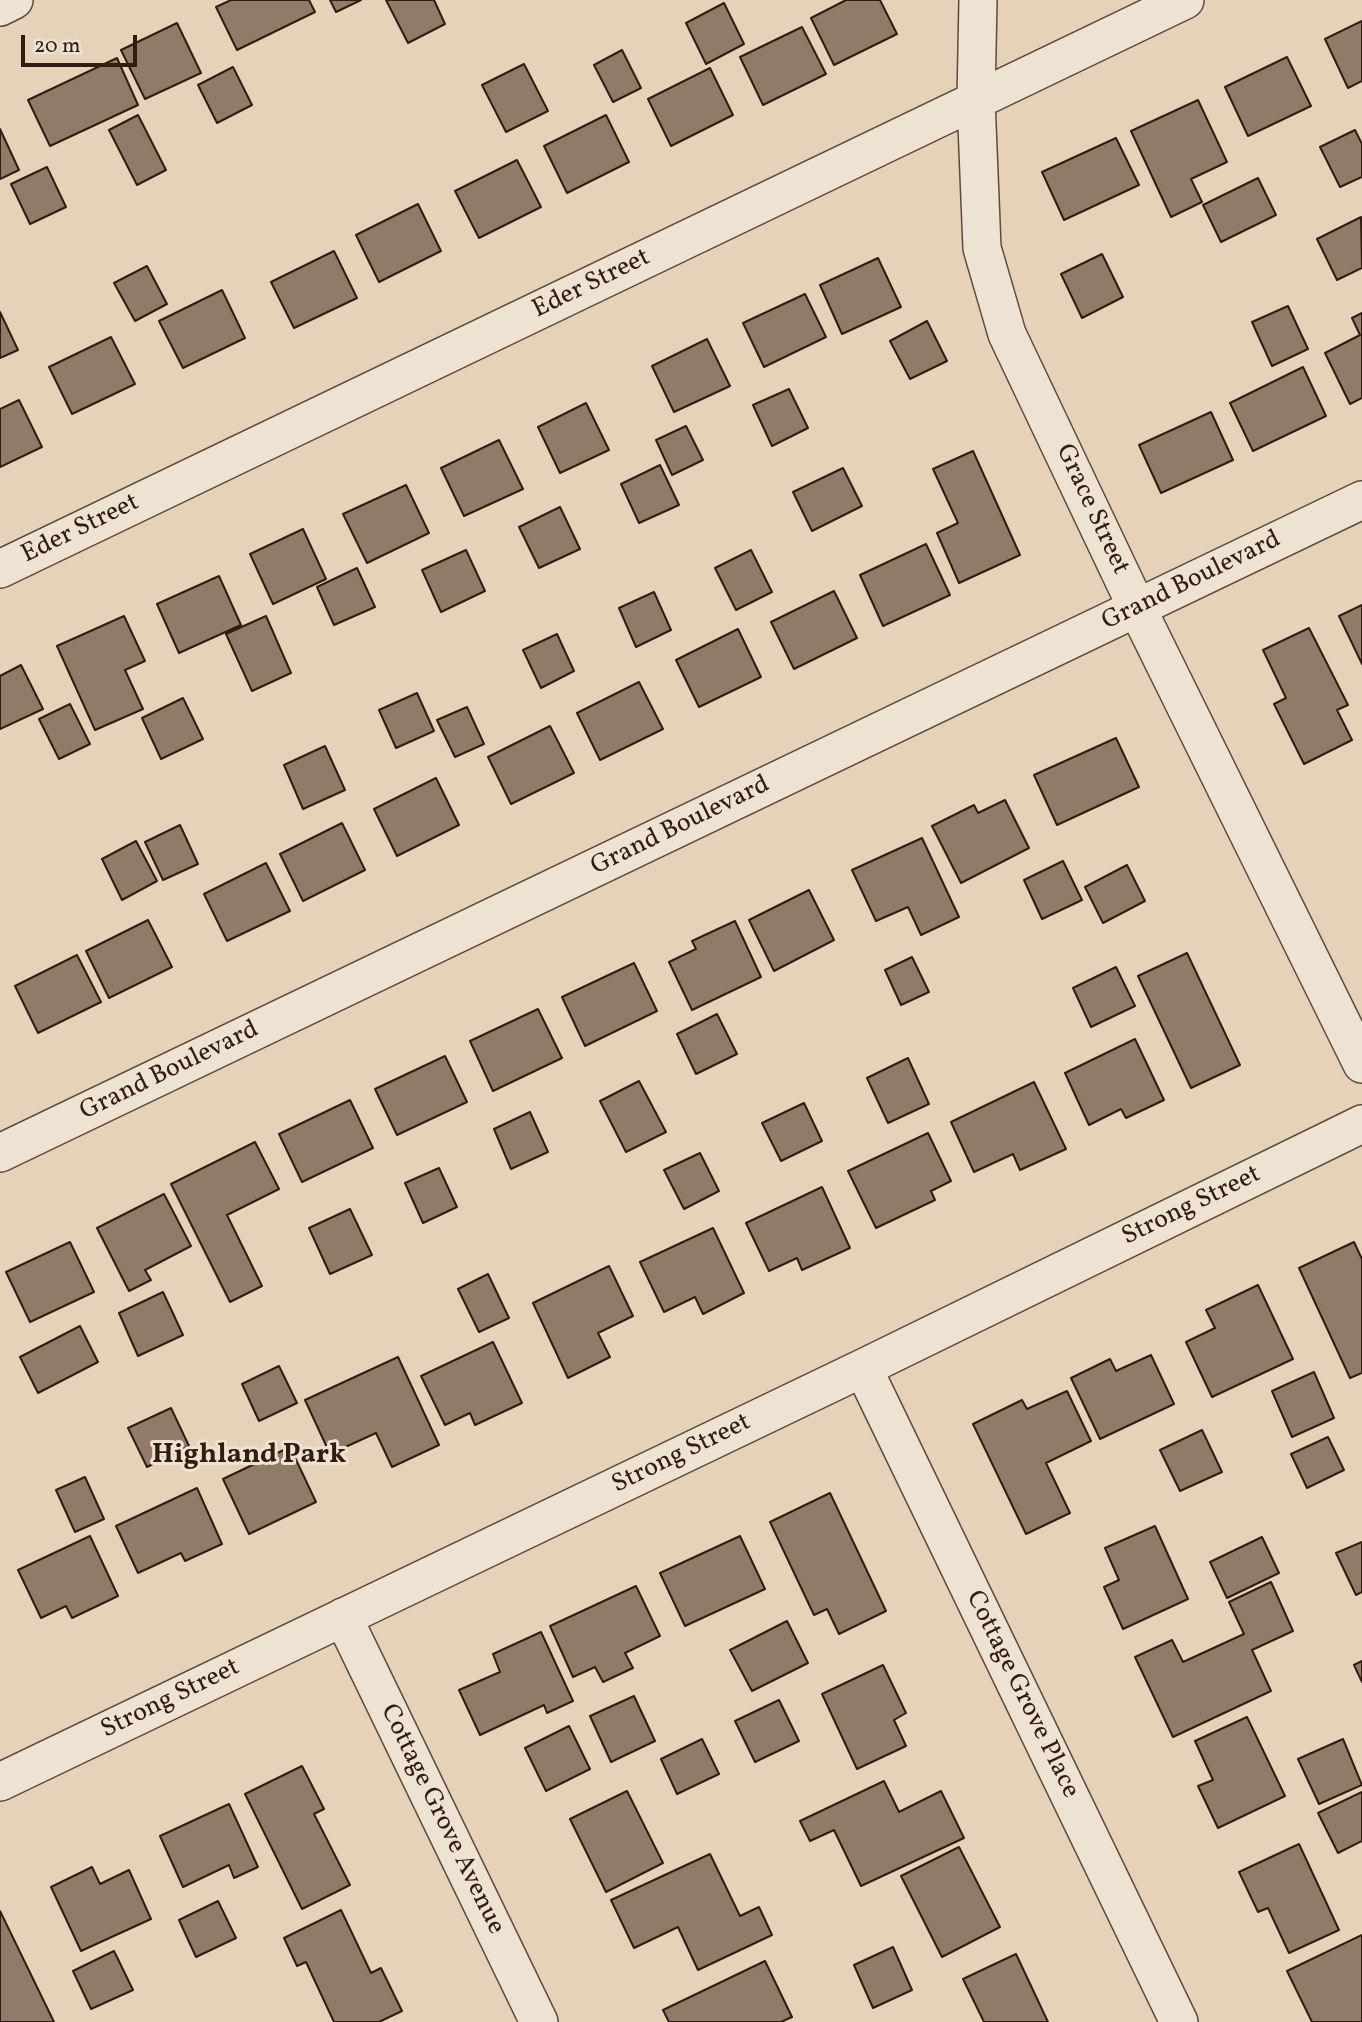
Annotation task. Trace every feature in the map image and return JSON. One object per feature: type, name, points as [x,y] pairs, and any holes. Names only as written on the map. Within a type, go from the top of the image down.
[{"type":"street","points":[[0,7],[14,0]]},
{"type":"street","name":"Grace Street","points":[[978,0],[976,100],[982,248],[1007,334],[1138,608],[1362,1063]]},
{"type":"street","name":"Eder Street","points":[[0,569],[1185,0]]},
{"type":"street","name":"Grand Boulevard","points":[[0,1153],[1362,500]]},
{"type":"street","name":"Strong Street","points":[[0,1782],[863,1368],[1362,1124]]},
{"type":"street","name":"Cottage Grove Place","points":[[863,1368],[1179,2022]]},
{"type":"street","name":"Cottage Grove Avenue","points":[[343,1617],[538,2022]]},
{"type":"building","points":[[231,0],[309,0],[315,12],[237,50],[216,7]]},
{"type":"building","points":[[330,0],[361,0],[336,12]]},
{"type":"building","points":[[386,0],[434,0],[445,24],[408,43]]},
{"type":"building","points":[[846,0],[880,0],[897,34],[834,65],[811,18]]},
{"type":"building","points":[[724,3],[744,44],[706,64],[686,23]]},
{"type":"building","points":[[1362,21],[1362,81],[1348,88],[1325,39]]},
{"type":"building","points":[[177,23],[201,73],[145,99],[121,50]]},
{"type":"building","points":[[802,27],[826,74],[763,105],[740,57]]},
{"type":"building","points":[[622,50],[641,88],[613,102],[594,65]]},
{"type":"building","points":[[1287,57],[1311,106],[1248,136],[1225,87]]},
{"type":"building","points":[[117,58],[138,105],[50,146],[28,100]]},
{"type":"building","points":[[524,64],[548,111],[506,132],[482,85]]},
{"type":"building","points":[[233,67],[252,105],[217,123],[198,85]]},
{"type":"building","points":[[710,68],[733,115],[671,146],[648,99]]},
{"type":"building","points":[[1198,100],[1227,162],[1191,179],[1202,202],[1171,217],[1131,131]]},
{"type":"building","points":[[138,115],[166,170],[137,185],[109,130]]},
{"type":"building","points":[[606,115],[629,162],[567,193],[544,146]]},
{"type":"building","points":[[0,129],[19,170],[0,179]]},
{"type":"building","points":[[1355,130],[1362,144],[1362,177],[1340,187],[1320,147]]},
{"type":"building","points":[[1116,138],[1139,185],[1064,220],[1042,172]]},
{"type":"building","points":[[517,160],[541,207],[479,238],[455,191]]},
{"type":"building","points":[[47,167],[66,207],[30,224],[11,184]]},
{"type":"building","points":[[1258,178],[1276,215],[1221,242],[1203,205]]},
{"type":"building","points":[[418,204],[441,251],[379,282],[356,235]]},
{"type":"building","points":[[1361,217],[1362,268],[1337,280],[1317,239]]},
{"type":"building","points":[[334,251],[357,298],[294,328],[271,282]]},
{"type":"building","points":[[1102,254],[1123,297],[1082,318],[1061,274]]},
{"type":"building","points":[[878,258],[901,307],[842,334],[820,285]]},
{"type":"building","points":[[147,266],[167,304],[135,321],[114,283]]},
{"type":"building","points":[[222,290],[245,338],[183,368],[159,321]]},
{"type":"building","points":[[805,294],[826,337],[764,367],[743,323]]},
{"type":"building","points":[[1288,306],[1308,349],[1272,366],[1252,322]]},
{"type":"building","points":[[0,312],[18,350],[0,358]]},
{"type":"building","points":[[1362,313],[1362,398],[1350,404],[1325,353],[1360,335],[1352,318]]},
{"type":"building","points":[[927,321],[947,361],[910,379],[890,341]]},
{"type":"building","points":[[111,337],[135,384],[72,414],[49,367]]},
{"type":"building","points":[[707,339],[730,386],[674,412],[652,366]]},
{"type":"building","points":[[1303,367],[1326,416],[1253,451],[1230,403]]},
{"type":"building","points":[[789,389],[808,428],[772,446],[753,405]]},
{"type":"building","points":[[19,400],[42,447],[0,467],[0,409]]},
{"type":"building","points":[[586,403],[609,450],[560,473],[538,427]]},
{"type":"building","points":[[1211,412],[1233,460],[1161,493],[1139,445]]},
{"type":"building","points":[[686,426],[703,460],[672,475],[656,440]]},
{"type":"building","points":[[499,440],[523,489],[464,516],[441,468]]},
{"type":"building","points":[[973,451],[1020,555],[959,583],[937,533],[958,523],[933,469]]},
{"type":"building","points":[[660,465],[679,505],[639,523],[621,484]]},
{"type":"building","points":[[843,468],[862,506],[812,531],[793,492]]},
{"type":"building","points":[[406,485],[429,533],[367,563],[343,514]]},
{"type":"building","points":[[560,507],[580,549],[539,568],[519,527]]},
{"type":"building","points":[[303,529],[326,579],[273,604],[250,554]]},
{"type":"building","points":[[926,544],[950,595],[883,626],[860,575]]},
{"type":"building","points":[[466,550],[485,591],[441,612],[422,570]]},
{"type":"building","points":[[751,550],[772,592],[736,610],[715,568]]},
{"type":"building","points":[[357,568],[375,607],[334,625],[317,587]]},
{"type":"building","points":[[219,576],[241,625],[179,653],[157,604]]},
{"type":"building","points":[[834,591],[857,638],[794,669],[771,622]]},
{"type":"building","points":[[654,592],[671,630],[636,647],[619,608]]},
{"type":"building","points":[[1362,605],[1362,664],[1339,616]]},
{"type":"building","points":[[124,616],[145,661],[125,670],[143,709],[95,730],[57,646]]},
{"type":"building","points":[[266,616],[291,673],[252,691],[226,634]]},
{"type":"building","points":[[1309,628],[1348,705],[1337,710],[1352,740],[1304,764],[1274,704],[1286,698],[1263,650]]},
{"type":"building","points":[[738,629],[761,677],[699,707],[676,660]]},
{"type":"building","points":[[557,634],[574,671],[541,688],[523,650]]},
{"type":"building","points":[[21,665],[43,709],[0,729],[0,676]]},
{"type":"building","points":[[639,682],[663,729],[600,760],[577,713]]},
{"type":"building","points":[[417,693],[434,731],[396,748],[379,710]]},
{"type":"building","points":[[183,698],[203,739],[161,759],[142,718]]},
{"type":"building","points":[[70,704],[90,744],[59,759],[39,719]]},
{"type":"building","points":[[467,707],[484,744],[455,757],[437,720]]},
{"type":"building","points":[[550,726],[574,773],[511,804],[488,757]]},
{"type":"building","points":[[1116,738],[1139,787],[1057,825],[1034,775]]},
{"type":"building","points":[[325,746],[345,790],[303,809],[284,765]]},
{"type":"building","points":[[436,778],[459,825],[397,856],[374,809]]},
{"type":"building","points":[[1005,800],[1029,848],[961,883],[932,826],[974,805],[978,813]]},
{"type":"building","points":[[342,823],[365,870],[303,901],[280,854]]},
{"type":"building","points":[[180,825],[198,864],[163,880],[145,842]]},
{"type":"building","points":[[922,838],[959,917],[921,935],[908,907],[876,921],[852,870]]},
{"type":"building","points":[[136,841],[157,881],[122,900],[102,859]]},
{"type":"building","points":[[1063,861],[1082,900],[1042,919],[1024,880]]},
{"type":"building","points":[[266,863],[290,911],[227,941],[204,894]]},
{"type":"building","points":[[1127,865],[1145,901],[1103,923],[1085,887]]},
{"type":"building","points":[[809,890],[834,940],[774,971],[749,920]]},
{"type":"building","points":[[148,920],[172,967],[109,998],[86,951]]},
{"type":"building","points":[[735,921],[761,977],[692,1010],[669,962],[696,949],[692,941]]},
{"type":"building","points":[[1187,953],[1240,1065],[1191,1088],[1138,976]]},
{"type":"building","points":[[77,955],[101,1002],[38,1033],[15,986]]},
{"type":"building","points":[[912,957],[929,992],[901,1005],[885,970]]},
{"type":"building","points":[[634,963],[657,1011],[585,1046],[562,997]]},
{"type":"building","points":[[1116,967],[1135,1006],[1091,1027],[1073,988]]},
{"type":"building","points":[[538,1009],[562,1058],[493,1091],[470,1041]]},
{"type":"building","points":[[717,1014],[737,1054],[696,1074],[677,1034]]},
{"type":"building","points":[[1135,1039],[1164,1100],[1126,1118],[1121,1109],[1089,1125],[1065,1073]]},
{"type":"building","points":[[445,1056],[467,1102],[397,1135],[375,1089]]},
{"type":"building","points":[[908,1058],[929,1104],[888,1123],[867,1078]]},
{"type":"building","points":[[639,1081],[666,1132],[626,1152],[600,1101]]},
{"type":"building","points":[[1034,1082],[1066,1149],[1020,1170],[1013,1154],[974,1172],[951,1122]]},
{"type":"building","points":[[350,1100],[373,1148],[302,1182],[279,1134]]},
{"type":"building","points":[[804,1103],[822,1141],[781,1161],[762,1123]]},
{"type":"building","points":[[530,1112],[548,1152],[511,1169],[494,1129]]},
{"type":"building","points":[[928,1133],[951,1181],[931,1191],[935,1200],[876,1228],[848,1171]]},
{"type":"building","points":[[255,1142],[279,1189],[227,1215],[262,1286],[230,1302],[171,1184]]},
{"type":"building","points":[[700,1153],[719,1191],[684,1209],[664,1170]]},
{"type":"building","points":[[439,1168],[457,1207],[423,1223],[405,1183]]},
{"type":"building","points":[[822,1187],[850,1248],[802,1270],[797,1258],[769,1271],[746,1223]]},
{"type":"building","points":[[164,1194],[191,1246],[145,1270],[151,1280],[129,1291],[97,1228]]},
{"type":"building","points":[[350,1209],[372,1255],[330,1274],[309,1228]]},
{"type":"building","points":[[713,1228],[744,1293],[703,1314],[695,1297],[664,1312],[640,1262]]},
{"type":"building","points":[[70,1242],[94,1292],[30,1322],[6,1272]]},
{"type":"building","points":[[1354,1242],[1362,1259],[1362,1373],[1350,1378],[1299,1268]]},
{"type":"building","points":[[609,1266],[633,1316],[598,1333],[610,1357],[568,1378],[533,1303]]},
{"type":"building","points":[[488,1274],[509,1318],[479,1332],[458,1289]]},
{"type":"building","points":[[1258,1285],[1293,1359],[1212,1397],[1186,1342],[1215,1328],[1206,1310]]},
{"type":"building","points":[[163,1292],[183,1335],[138,1356],[119,1313]]},
{"type":"building","points":[[80,1326],[98,1362],[38,1393],[20,1357]]},
{"type":"building","points":[[493,1342],[522,1403],[475,1425],[470,1413],[445,1425],[421,1376]]},
{"type":"building","points":[[1151,1355],[1174,1404],[1100,1439],[1071,1378],[1110,1359],[1116,1371]]},
{"type":"building","points":[[398,1357],[439,1445],[392,1467],[376,1433],[330,1454],[305,1400]]},
{"type":"building","points":[[279,1366],[297,1403],[259,1421],[242,1384]]},
{"type":"building","points":[[1314,1372],[1334,1418],[1292,1437],[1272,1391]]},
{"type":"building","points":[[1067,1391],[1091,1441],[1046,1463],[1070,1513],[1026,1534],[973,1424],[1022,1400],[1027,1409]]},
{"type":"building","points":[[171,1408],[189,1446],[147,1467],[128,1428]]},
{"type":"building","points":[[1202,1430],[1222,1472],[1180,1491],[1160,1450]]},
{"type":"building","points":[[1328,1437],[1344,1470],[1307,1488],[1291,1454]]},
{"type":"building","points":[[290,1447],[316,1502],[249,1534],[223,1479]]},
{"type":"building","points":[[85,1477],[104,1519],[75,1532],[56,1490]]},
{"type":"building","points":[[197,1488],[222,1544],[185,1561],[181,1553],[138,1573],[116,1526]]},
{"type":"building","points":[[830,1493],[886,1611],[839,1634],[827,1609],[814,1615],[770,1522]]},
{"type":"building","points":[[1155,1526],[1188,1599],[1123,1629],[1104,1587],[1119,1580],[1105,1548]]},
{"type":"building","points":[[90,1536],[118,1596],[72,1618],[66,1606],[41,1618],[18,1570]]},
{"type":"building","points":[[740,1536],[765,1589],[685,1626],[660,1573]]},
{"type":"building","points":[[1262,1537],[1279,1573],[1227,1598],[1210,1562]]},
{"type":"building","points":[[1362,1542],[1362,1592],[1356,1595],[1336,1553]]},
{"type":"building","points":[[1271,1582],[1293,1631],[1252,1650],[1271,1691],[1173,1737],[1135,1657],[1172,1640],[1183,1662],[1244,1634],[1229,1602]]},
{"type":"building","points":[[636,1586],[660,1636],[625,1653],[633,1668],[603,1682],[595,1667],[573,1677],[550,1626]]},
{"type":"building","points":[[787,1621],[808,1663],[752,1691],[730,1650]]},
{"type":"building","points":[[541,1632],[573,1701],[547,1713],[544,1705],[480,1735],[459,1690],[500,1672],[493,1654]]},
{"type":"building","points":[[1362,1661],[1362,1682],[1354,1665]]},
{"type":"building","points":[[883,1665],[906,1713],[894,1720],[906,1746],[857,1769],[822,1694]]},
{"type":"building","points":[[634,1696],[655,1741],[611,1762],[590,1716]]},
{"type":"building","points":[[779,1700],[799,1741],[755,1762],[735,1721]]},
{"type":"building","points":[[1247,1717],[1285,1796],[1218,1828],[1198,1786],[1213,1780],[1195,1741]]},
{"type":"building","points":[[569,1726],[590,1769],[546,1791],[525,1748]]},
{"type":"building","points":[[702,1739],[719,1774],[677,1794],[661,1759]]},
{"type":"building","points":[[1343,1739],[1362,1785],[1319,1804],[1298,1759]]},
{"type":"building","points":[[302,1766],[324,1809],[314,1814],[350,1885],[302,1909],[245,1794]]},
{"type":"building","points":[[884,1781],[899,1812],[941,1791],[964,1838],[861,1886],[834,1830],[810,1841],[800,1821]]},
{"type":"building","points":[[627,1791],[663,1863],[606,1892],[570,1819]]},
{"type":"building","points":[[1362,1792],[1362,1841],[1338,1853],[1318,1813]]},
{"type":"building","points":[[229,1804],[258,1867],[234,1878],[229,1865],[183,1887],[160,1836]]},
{"type":"building","points":[[1299,1844],[1339,1930],[1289,1953],[1268,1908],[1258,1912],[1239,1872]]},
{"type":"building","points":[[959,1847],[1000,1927],[942,1957],[901,1876]]},
{"type":"building","points":[[710,1854],[740,1916],[759,1907],[772,1935],[698,1970],[678,1927],[634,1948],[611,1900]]},
{"type":"building","points":[[92,1867],[100,1884],[129,1870],[151,1919],[81,1951],[51,1887]]},
{"type":"building","points":[[218,1901],[236,1938],[196,1957],[179,1920]]},
{"type":"building","points":[[341,1910],[371,1973],[381,1968],[402,2011],[379,2022],[334,2022],[306,1962],[297,1966],[284,1938]]},
{"type":"building","points":[[0,1911],[54,2022],[0,2022]]},
{"type":"building","points":[[1362,1935],[1362,2022],[1312,2022],[1287,1971]]},
{"type":"building","points":[[893,1947],[912,1990],[873,2008],[854,1965]]},
{"type":"building","points":[[114,1951],[133,1990],[91,2009],[73,1971]]},
{"type":"building","points":[[1016,1954],[1048,2022],[984,2022],[963,1979]]},
{"type":"building","points":[[765,1961],[792,2017],[781,2022],[669,2022],[663,2010]]},
{"type":"district","name":"Highland Park","points":[[249,1457]]}]
